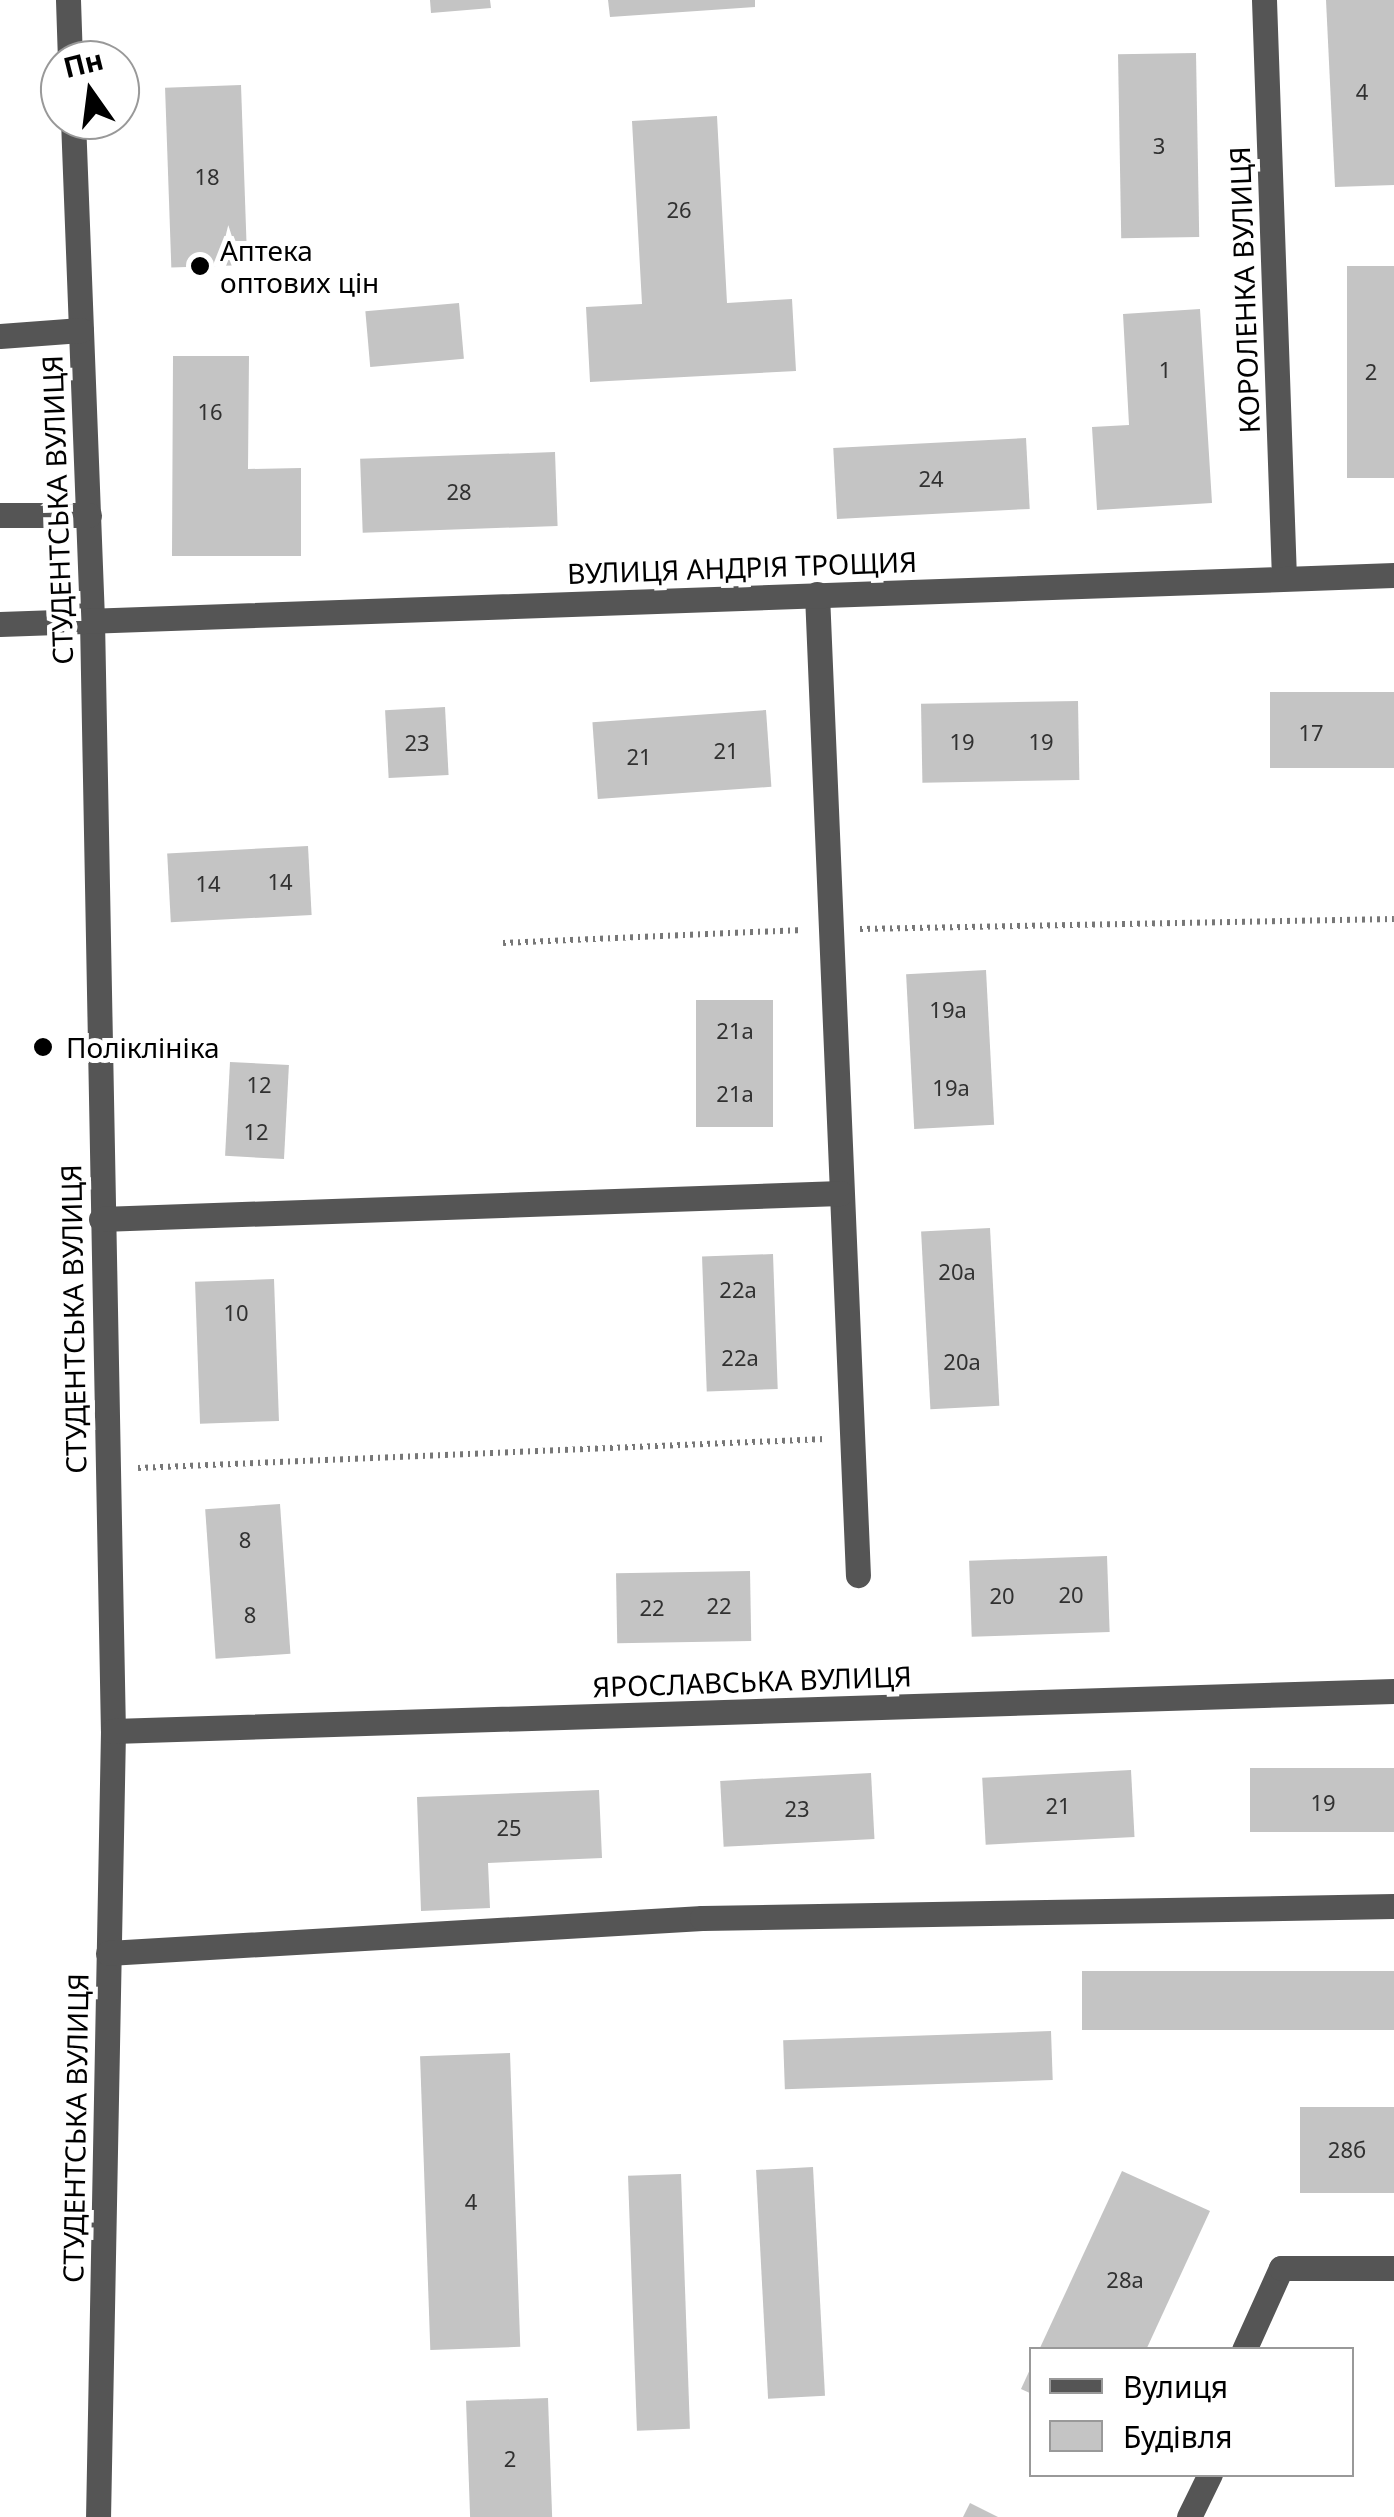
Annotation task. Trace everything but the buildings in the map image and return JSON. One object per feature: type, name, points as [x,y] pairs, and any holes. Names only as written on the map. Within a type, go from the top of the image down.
[{"type":"street","points":[[68,0],[69,40]]},
{"type":"street","name":"КОРОЛЕНКА ВУЛИЦЯ","points":[[1264,0],[1284,578]]},
{"type":"street","name":"СТУДЕНТСЬКА ВУЛИЦЯ","points":[[73,140],[92,620],[104,1470],[112,1731],[98,2517]]},
{"type":"street","points":[[0,336],[81,330]]},
{"type":"street","points":[[0,515],[88,515]]},
{"type":"street","name":"ВУЛИЦЯ АНДРІЯ ТРОЩИЯ","points":[[0,624],[1394,575]]},
{"type":"street","points":[[817,594],[858,1575]]},
{"type":"street","points":[[101,1219],[841,1194]]},
{"type":"street","name":"ЯРОСЛАВСЬКА ВУЛИЦЯ","points":[[112,1731],[1394,1691]]},
{"type":"street","points":[[108,1953],[702,1918],[1394,1906]]},
{"type":"street","points":[[1245,2347],[1281,2268],[1394,2268]]},
{"type":"street","points":[[1189,2517],[1209,2477]]},
{"type":"path","points":[[504,943],[830,929],[1394,918]]},
{"type":"path","points":[[104,1470],[801,1436],[850,1442]]},
{"type":"place","name":"Аптека оптових цін","points":[[200,266]]},
{"type":"place","name":"Поліклініка","points":[[43,1047]]}]
